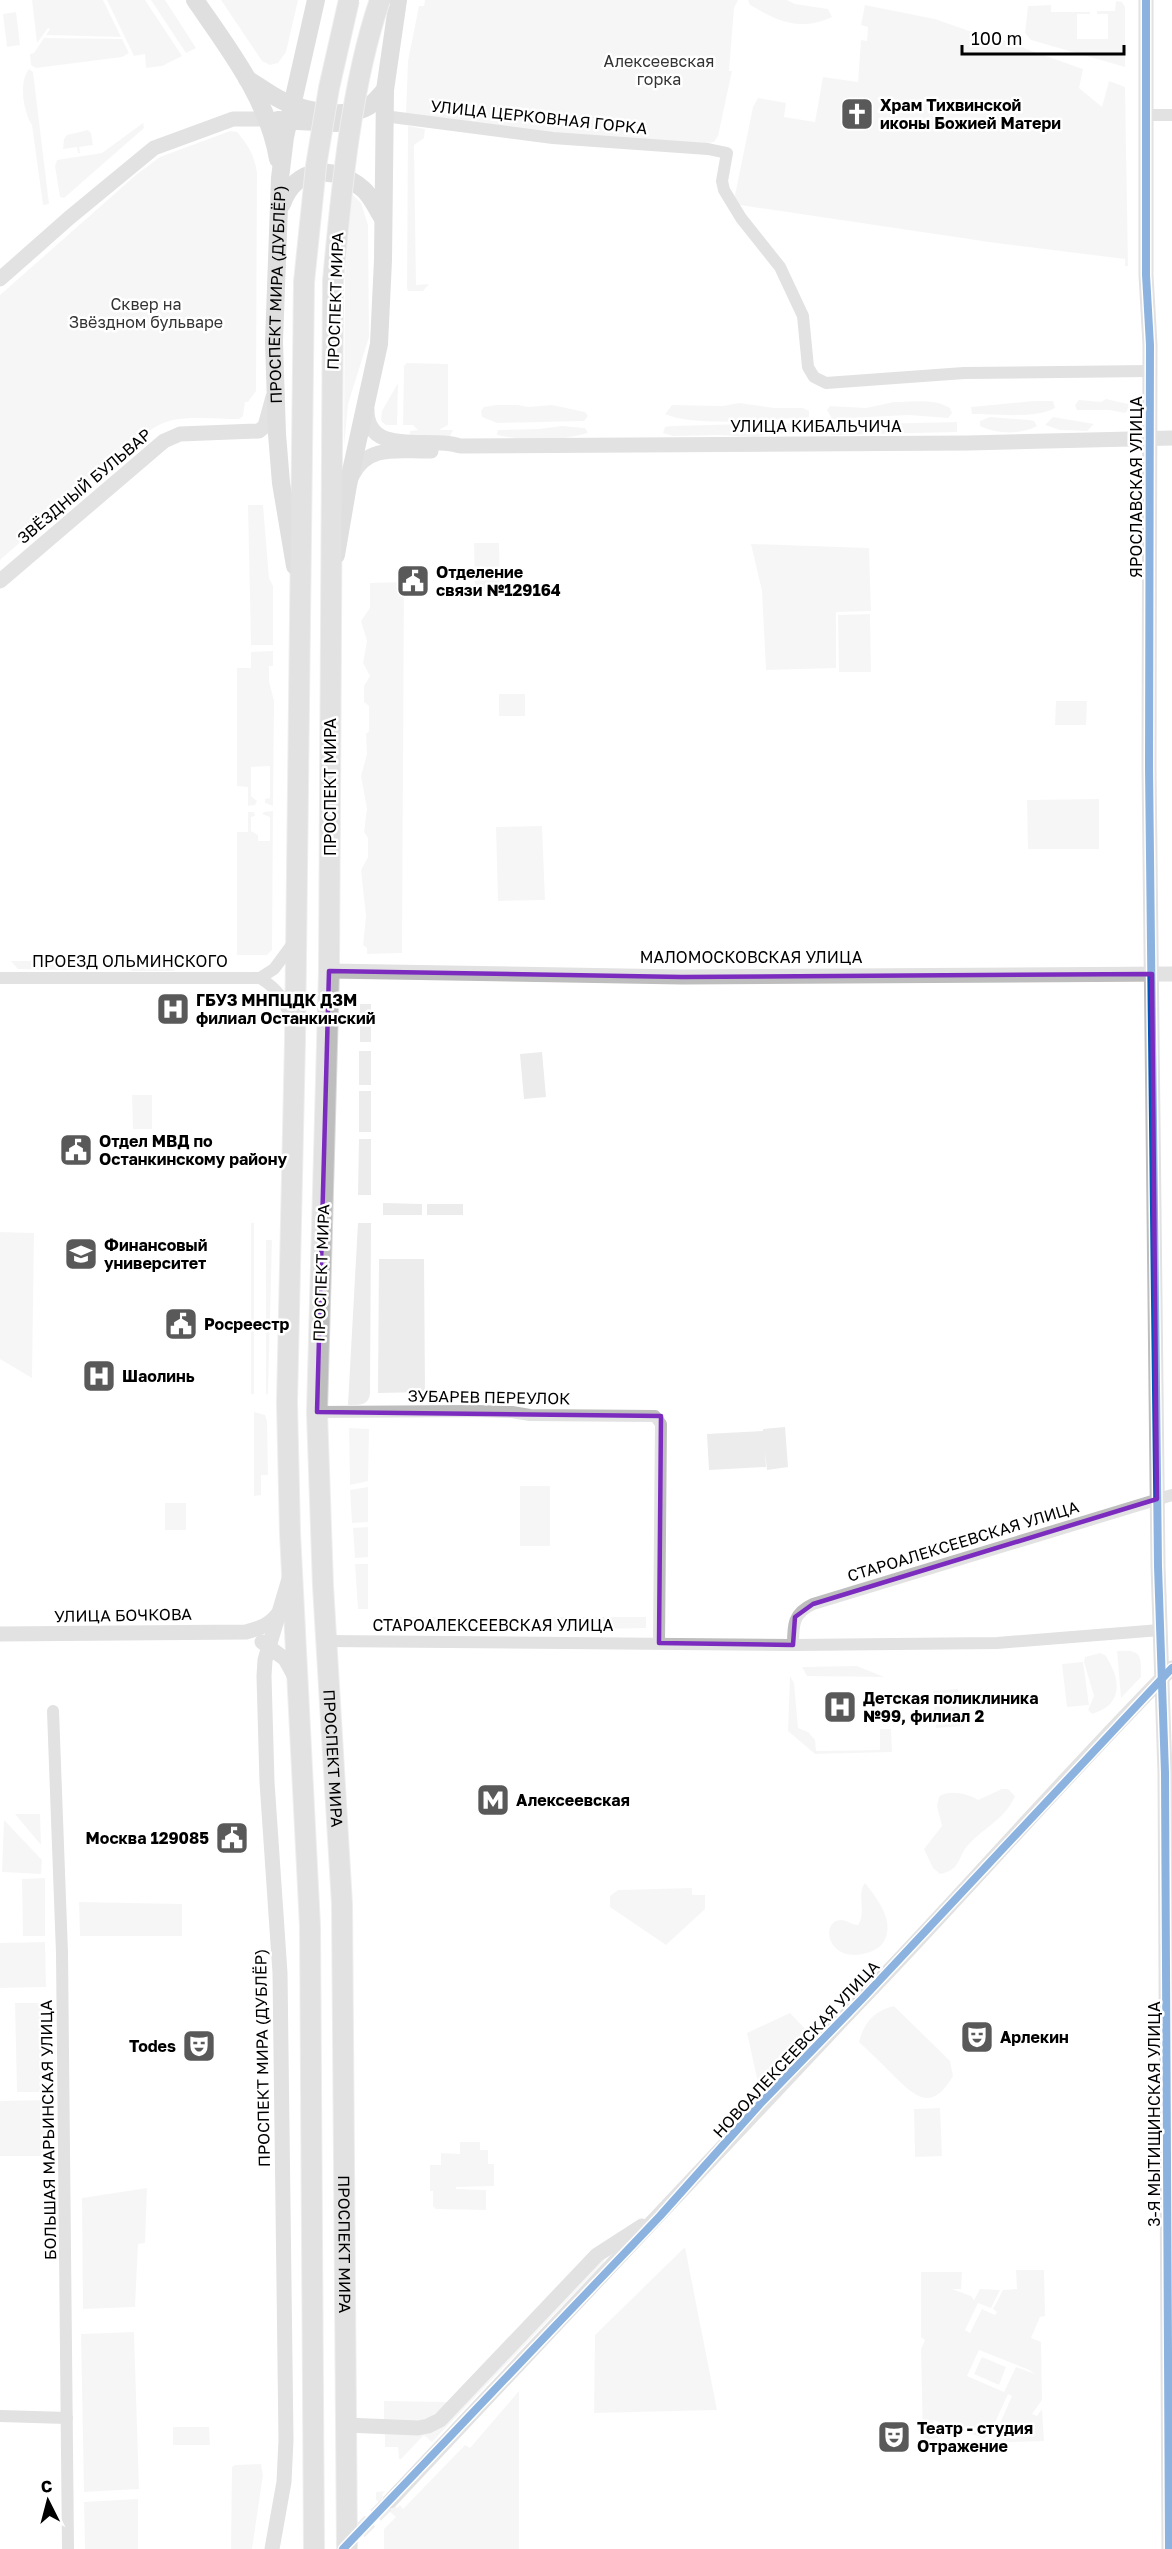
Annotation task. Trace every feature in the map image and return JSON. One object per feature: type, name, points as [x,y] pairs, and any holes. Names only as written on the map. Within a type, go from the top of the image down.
[{"type":"main road","points":[[195,0],[248,79],[267,119],[276,147],[279,178]]},
{"type":"main road","name":"ПРОСПЕКТ МИРА (ДУБЛЁР)","points":[[300,591],[281,483],[274,342],[280,213],[279,178],[290,112],[316,0]]},
{"type":"main road","name":"ПРОСПЕКТ МИРА","points":[[314,2549],[310,1926],[292,1569],[287,1402],[297,936],[304,282],[316,166],[329,88],[349,0]]},
{"type":"main road","points":[[378,0],[390,49]]},
{"type":"main road","name":"ПРОСПЕКТ МИРА","points":[[347,2549],[342,1904],[326,1641],[317,1412],[329,971],[333,281],[337,230],[358,89],[378,0]]},
{"type":"main road","points":[[331,581],[348,485],[379,344],[384,222],[385,90],[398,0]]},
{"type":"main road","points":[[308,33],[312,58],[307,90],[314,104],[325,111]]},
{"type":"main road","points":[[248,79],[281,100],[290,112],[334,124],[351,121],[369,111],[385,90]]},
{"type":"main road","points":[[267,119],[290,112],[344,112],[364,108],[372,104],[385,90]]},
{"type":"main road","points":[[280,213],[294,182],[306,175],[322,173],[343,177],[358,185],[370,197],[384,222]]},
{"type":"street","name":"ЯРОСЛАВСКАЯ УЛИЦА","points":[[1146,0],[1146,275],[1150,371],[1149,767],[1165,1497]]},
{"type":"street","points":[[1146,115],[1172,115]]},
{"type":"street","name":"УЛИЦА ЦЕРКОВНАЯ ГОРКА","points":[[384,116],[553,138],[708,149],[727,153],[722,181],[724,190],[741,219],[780,267],[803,316],[808,367],[814,377],[826,383],[964,373],[1150,371]]},
{"type":"street","points":[[0,279],[77,211],[154,148],[233,119],[267,119]]},
{"type":"street","name":"ЗВЁЗДНЫЙ БУЛЬВАР","points":[[0,582],[164,441],[180,434],[249,433],[263,429],[276,390]]},
{"type":"street","name":"УЛИЦА КИБАЛЬЧИЧА","points":[[367,397],[369,426],[382,439],[443,442],[460,446],[946,443],[1172,438]]},
{"type":"street","name":"УЛИЦА КИБАЛЬЧИЧА","points":[[348,485],[359,463],[373,453],[446,451],[460,446]]},
{"type":"street","points":[[295,1041],[283,997],[274,986],[260,978],[274,969],[282,960],[297,936]]},
{"type":"street","name":"МАЛОМОСКОВСКАЯ УЛИЦА","points":[[329,971],[682,977],[1172,974]]},
{"type":"street","name":"ПРОЕЗД ОЛЬМИНСКОГО","points":[[0,978],[260,978]]},
{"type":"street","name":"ЗУБАРЕВ ПЕРЕУЛОК","points":[[317,1412],[476,1411],[530,1415],[650,1416],[660,1419],[659,1643]]},
{"type":"street","name":"3-Я МЫТИЩИНСКАЯ УЛИЦА","points":[[1165,1497],[1160,1630],[1167,1673],[1165,1773],[1170,2549]]},
{"type":"street","name":"СТАРОАЛЕКСЕЕВСКАЯ УЛИЦА","points":[[793,1645],[795,1617],[802,1609],[813,1604],[1165,1497]]},
{"type":"street","name":"ПРОСПЕКТ МИРА (ДУБЛЁР)","points":[[272,2549],[284,2482],[286,2440],[280,1972],[267,1782],[264,1676],[269,1646],[292,1569]]},
{"type":"street","name":"УЛИЦА БОЧКОВА","points":[[0,1634],[246,1632],[272,1622],[279,1614]]},
{"type":"street","name":"СТАРОАЛЕКСЕЕВСКАЯ УЛИЦА","points":[[326,1641],[793,1645],[997,1642],[1160,1630]]},
{"type":"street","points":[[246,1632],[285,1659],[297,1681]]},
{"type":"street","name":"НОВОАЛЕКСЕЕВСКАЯ УЛИЦА","points":[[390,2501],[660,2216],[760,2104],[862,1999],[1167,1673]]},
{"type":"street","name":"БОЛЬШАЯ МАРЬИНСКАЯ УЛИЦА","points":[[53,1711],[62,1953],[68,2549]]},
{"type":"street","points":[[345,2425],[418,2428],[436,2422],[597,2255],[660,2216]]},
{"type":"street","points":[[0,2416],[67,2418]]},
{"type":"highlighted area","points":[[329,971],[682,977],[1152,974],[1157,1499],[813,1604],[795,1617],[793,1645],[659,1643],[661,1416],[317,1412]]},
{"type":"green space","points":[[32,0],[103,0],[121,37],[46,35],[50,29],[48,28],[37,43]]},
{"type":"green space","points":[[107,0],[145,0],[182,56],[162,66],[146,68],[145,54],[134,56]]},
{"type":"green space","points":[[151,0],[165,0],[196,48],[186,53]]},
{"type":"green space","points":[[221,0],[298,0],[286,52],[278,63],[270,65],[262,61]]},
{"type":"green space","name":"Алексеевская горка","points":[[425,0],[738,0],[734,8],[729,71],[732,71],[718,136],[714,142],[706,143],[563,135],[406,113],[408,61],[419,6],[424,6]]},
{"type":"green space","points":[[748,0],[787,0],[795,4],[828,9],[832,17],[810,24],[789,23],[760,11],[750,5]]},
{"type":"green space","points":[[1116,1],[1122,2],[1125,7],[1125,67],[1031,40],[1025,33],[1028,6],[1051,5],[1051,12],[1090,12],[1090,14],[1077,14],[1077,39],[1108,39],[1108,14],[1097,14],[1097,11],[1115,11]]},
{"type":"green space","points":[[865,5],[935,19],[975,33],[1016,43],[1026,49],[1083,69],[1079,88],[1102,107],[1109,81],[1125,87],[1128,266],[1125,266],[1125,259],[996,243],[746,206],[734,200],[753,107],[758,98],[786,103],[784,117],[815,122],[823,77],[858,82],[861,40],[867,41],[868,27],[861,25]]},
{"type":"green space","points":[[16,12],[20,45],[7,47],[3,14]]},
{"type":"green space","points":[[44,38],[122,39],[129,53],[122,57],[36,68],[31,65],[30,54],[34,53]]},
{"type":"green space","points":[[29,69],[33,72],[49,204],[43,205],[32,125],[23,97],[24,82]]},
{"type":"green space","points":[[143,123],[144,128],[64,198],[60,197],[55,166],[57,160],[102,153]]},
{"type":"green space","points":[[408,126],[425,129],[424,138],[414,145],[416,285],[429,284],[423,291],[408,291],[407,288]]},
{"type":"green space","points":[[88,130],[91,133],[93,145],[79,147],[80,153],[77,147],[63,149],[67,135]]},
{"type":"green space","name":"Сквер на Звёздном бульваре","points":[[230,131],[237,132],[248,146],[257,173],[256,391],[248,402],[245,402],[243,416],[239,419],[181,419],[154,427],[137,439],[107,467],[100,467],[94,472],[94,478],[0,560],[0,295],[137,174],[160,157]]},
{"type":"green space","points":[[351,193],[361,203],[368,225],[369,337],[348,404],[344,447],[345,277]]},
{"type":"green space","points":[[407,363],[448,364],[448,425],[439,430],[453,430],[450,436],[410,437],[410,431],[418,430],[413,425],[403,425],[404,366]]},
{"type":"green space","points":[[398,383],[397,425],[386,425],[381,421],[382,411]]},
{"type":"green space","points":[[1106,399],[1128,404],[1129,409],[1125,413],[1109,410],[1077,410],[1075,405],[1079,400],[1101,402]]},
{"type":"green space","points":[[1053,401],[1055,408],[1027,415],[972,414],[971,407]]},
{"type":"green space","points":[[894,402],[937,403],[950,408],[952,413],[948,418],[909,415],[832,419],[827,410],[830,406],[866,408]]},
{"type":"green space","points":[[739,403],[774,408],[803,408],[809,411],[809,417],[796,420],[791,418],[708,421],[677,418],[665,414],[672,405],[723,406]]},
{"type":"green space","points":[[496,405],[529,407],[552,405],[585,412],[588,416],[584,421],[497,423],[482,417],[481,411],[484,407]]},
{"type":"green space","points":[[990,417],[1029,420],[1034,421],[1037,426],[1024,431],[1008,432],[993,431],[980,426],[980,421]]},
{"type":"green space","points":[[1053,417],[1094,424],[1087,431],[1060,430],[1045,425]]},
{"type":"green space","points":[[957,422],[957,432],[831,435],[831,425]]},
{"type":"green space","points":[[802,424],[804,429],[801,434],[773,433],[756,437],[673,436],[663,433],[665,427],[671,426]]},
{"type":"green space","points":[[562,426],[585,428],[588,433],[566,438],[543,439],[497,435],[498,430]]},
{"type":"green space","points":[[248,505],[263,505],[269,578],[273,586],[273,645],[251,645]]},
{"type":"green space","points":[[474,543],[499,543],[500,591],[475,591]]},
{"type":"green space","points":[[751,544],[869,548],[871,611],[836,612],[836,668],[766,670],[762,591]]},
{"type":"green space","points":[[404,582],[402,953],[367,954],[367,948],[363,945],[366,916],[361,870],[368,857],[368,838],[364,832],[367,809],[361,776],[367,754],[366,734],[369,731],[369,706],[364,702],[364,686],[370,676],[363,663],[367,641],[361,621],[370,608],[370,583]]},
{"type":"green space","points":[[870,614],[871,672],[839,672],[838,615]]},
{"type":"green space","points":[[273,651],[273,666],[269,666],[269,681],[274,701],[273,806],[265,803],[265,799],[270,798],[270,766],[251,767],[251,796],[257,801],[255,805],[248,806],[248,787],[237,786],[237,668],[251,668],[251,652]]},
{"type":"green space","points":[[499,694],[525,694],[525,716],[499,716]]},
{"type":"green space","points":[[1056,701],[1087,701],[1086,725],[1055,725]]},
{"type":"green space","points":[[1099,799],[1099,849],[1028,849],[1027,800]]},
{"type":"green space","points":[[273,811],[272,950],[267,955],[237,955],[237,832],[248,832],[248,812],[254,812],[255,816],[251,817],[251,831],[258,835],[258,841],[270,841],[270,817],[262,814]]},
{"type":"green space","points":[[542,826],[545,900],[498,901],[496,827]]},
{"type":"green space","points":[[11,961],[72,961],[73,970],[18,969]]},
{"type":"green space","points":[[131,961],[174,961],[174,971],[131,971]]},
{"type":"green space","points":[[360,1004],[371,1004],[371,1042],[360,1042]]},
{"type":"green space","points":[[359,1051],[371,1051],[371,1085],[359,1085]]},
{"type":"green space","points":[[542,1052],[546,1097],[524,1099],[520,1054]]},
{"type":"green space","points":[[359,1091],[371,1091],[371,1132],[359,1132]]},
{"type":"green space","points":[[132,1095],[152,1095],[152,1129],[133,1129]]},
{"type":"green space","points":[[359,1139],[371,1139],[371,1195],[358,1195]]},
{"type":"green space","points":[[383,1203],[422,1204],[422,1215],[383,1215]]},
{"type":"green space","points":[[427,1204],[463,1204],[463,1215],[427,1215]]},
{"type":"green space","points":[[251,1223],[254,1223],[254,1394],[251,1394]]},
{"type":"green space","points":[[358,1223],[371,1223],[370,1393],[366,1403],[348,1405]]},
{"type":"green space","points":[[0,1232],[34,1233],[32,1378],[0,1359]]},
{"type":"green space","points":[[266,1240],[272,1240],[268,1393],[266,1395]]},
{"type":"green space","points":[[379,1259],[424,1259],[425,1392],[378,1393]]},
{"type":"green space","points":[[254,1412],[265,1415],[267,1421],[268,1475],[261,1475],[261,1495],[254,1496]]},
{"type":"green space","points":[[785,1427],[788,1467],[767,1470],[765,1451],[766,1467],[709,1470],[707,1434],[763,1431],[763,1429]]},
{"type":"green space","points":[[349,1428],[369,1429],[368,1481],[350,1485]]},
{"type":"green space","points":[[520,1486],[550,1486],[550,1546],[520,1546]]},
{"type":"green space","points":[[368,1487],[368,1522],[352,1523],[350,1490]]},
{"type":"green space","points":[[165,1503],[186,1503],[186,1530],[165,1530]]},
{"type":"green space","points":[[368,1527],[368,1557],[355,1558],[353,1528]]},
{"type":"green space","points":[[355,1564],[368,1564],[368,1609],[358,1609]]},
{"type":"green space","points":[[380,1617],[416,1617],[416,1628],[380,1628]]},
{"type":"green space","points":[[426,1617],[505,1617],[505,1629],[426,1628]]},
{"type":"green space","points":[[549,1617],[646,1617],[646,1628],[549,1630]]},
{"type":"green space","points":[[1117,1651],[1136,1653],[1141,1663],[1141,1677],[1121,1698]]},
{"type":"green space","points":[[1100,1653],[1105,1655],[1114,1673],[1116,1690],[1110,1704],[1092,1714],[1088,1710],[1094,1696],[1084,1662],[1085,1657]]},
{"type":"green space","points":[[1083,1662],[1089,1705],[1067,1707],[1062,1664]]},
{"type":"green space","points":[[857,1666],[884,1677],[807,1676],[802,1667]]},
{"type":"green space","points":[[790,1676],[794,1683],[798,1728],[808,1732],[815,1740],[816,1751],[880,1750],[880,1729],[891,1729],[892,1752],[815,1754],[788,1731]]},
{"type":"green space","points":[[958,1689],[962,1726],[936,1728],[933,1691]]},
{"type":"green space","points":[[1002,1789],[1008,1789],[1015,1796],[1006,1811],[969,1844],[956,1866],[940,1874],[933,1868],[924,1849],[942,1826],[937,1806],[939,1797],[947,1793],[958,1793],[978,1800]]},
{"type":"green space","points":[[15,1814],[40,1814],[41,1845]]},
{"type":"green space","points":[[4,1820],[42,1860],[41,1874],[2,1872]]},
{"type":"green space","points":[[45,1878],[45,1936],[23,1936],[22,1879]]},
{"type":"green space","points":[[865,1883],[885,1915],[888,1930],[886,1937],[880,1946],[870,1952],[856,1955],[844,1953],[831,1942],[830,1927],[834,1922],[841,1920],[858,1925],[862,1915],[861,1893]]},
{"type":"green space","points":[[692,1888],[692,1895],[705,1895],[705,1909],[666,1945],[610,1907],[610,1896],[618,1890]]},
{"type":"green space","points":[[79,1902],[182,1904],[182,1936],[80,1936]]},
{"type":"green space","points":[[45,1942],[46,1987],[0,1988],[0,1943]]},
{"type":"green space","points":[[15,2003],[46,2003],[47,2092],[17,2092]]},
{"type":"green space","points":[[894,2006],[950,2061],[953,2076],[938,2094],[931,2098],[924,2098],[909,2090],[859,2042],[871,2018]]},
{"type":"green space","points":[[790,2013],[811,2035],[759,2087],[747,2033]]},
{"type":"green space","points":[[46,2100],[47,2156],[0,2156],[0,2101]]},
{"type":"green space","points":[[940,2108],[942,2156],[915,2157],[914,2109]]},
{"type":"green space","points":[[460,2142],[480,2142],[480,2150],[488,2150],[488,2164],[494,2164],[494,2186],[456,2187],[456,2189],[486,2190],[486,2210],[436,2209],[433,2206],[433,2191],[430,2191],[430,2165],[441,2165],[441,2153],[460,2154]]},
{"type":"green space","points":[[147,2188],[145,2243],[138,2244],[135,2307],[83,2309],[82,2198]]},
{"type":"green space","points":[[685,2247],[717,2410],[594,2413],[595,2335]]},
{"type":"green space","points":[[604,2258],[604,2262],[432,2442],[424,2435],[401,2459],[399,2459],[398,2447],[385,2447],[385,2434],[429,2433],[439,2429]]},
{"type":"green space","points":[[1016,2270],[1044,2270],[1045,2316],[1040,2317],[1031,2338],[1041,2342],[1042,2400],[1032,2414],[1037,2416],[1042,2409],[1044,2441],[983,2443],[993,2439],[1012,2396],[1008,2394],[989,2436],[983,2438],[933,2420],[938,2438],[923,2440],[921,2349],[925,2340],[921,2337],[921,2272],[962,2272],[961,2289],[952,2289],[971,2296],[974,2300],[980,2289],[1000,2290],[991,2308],[978,2303],[965,2330],[970,2333],[982,2309],[995,2315],[997,2312],[993,2309],[1003,2290],[1017,2289]],"holes":[[[979,2350],[1035,2374],[1016,2367],[1004,2392],[967,2376]]]},
{"type":"green space","points":[[134,2332],[139,2489],[84,2492],[81,2334]]},
{"type":"green space","points":[[982,2357],[1006,2367],[999,2385],[974,2374]]},
{"type":"green space","points":[[519,2391],[519,2549],[384,2549],[384,2529],[396,2517],[376,2500],[376,2492],[385,2491],[382,2495],[397,2508],[400,2505],[403,2509],[465,2445],[470,2448]]},
{"type":"green space","points":[[384,2401],[449,2402],[426,2419],[405,2421],[384,2420]]},
{"type":"green space","points":[[173,2427],[209,2427],[210,2445],[173,2445]]},
{"type":"green space","points":[[261,2464],[263,2475],[252,2549],[231,2549],[232,2467]]},
{"type":"green space","points":[[138,2499],[138,2549],[85,2549],[84,2502]]},
{"type":"tunnel","points":[[343,2548],[390,2501]]},
{"type":"cycle path","points":[[1146,0],[1146,275],[1150,345],[1149,767],[1158,1566],[1165,1773],[1169,2549]]},
{"type":"cycle path","points":[[343,2549],[660,2216],[760,2104],[862,1999],[1172,1668]]},
{"type":"place","name":"Храм Тихвинской иконы Божией Матери","points":[[857,114]]},
{"type":"place","name":"Отделение связи №129164","points":[[413,581]]},
{"type":"place","name":"ГБУЗ МНПЦДК ДЗМ филиал Останкинский","points":[[173,1009]]},
{"type":"place","name":"Отдел МВД по Останкинскому району","points":[[76,1150]]},
{"type":"place","name":"Финансовый университет","points":[[81,1254]]},
{"type":"place","name":"Росреестр","points":[[181,1324]]},
{"type":"place","name":"Шаолинь","points":[[99,1376]]},
{"type":"place","name":"Детская поликлиника №99, филиал 2","points":[[840,1707]]},
{"type":"place","name":"Алексеевская","points":[[493,1800]]},
{"type":"place","name":"Москва 129085","points":[[232,1838]]},
{"type":"place","name":"Арлекин","points":[[977,2037]]},
{"type":"place","name":"Todes","points":[[199,2046]]},
{"type":"place","name":"Театр - студия Отражение","points":[[894,2437]]}]
